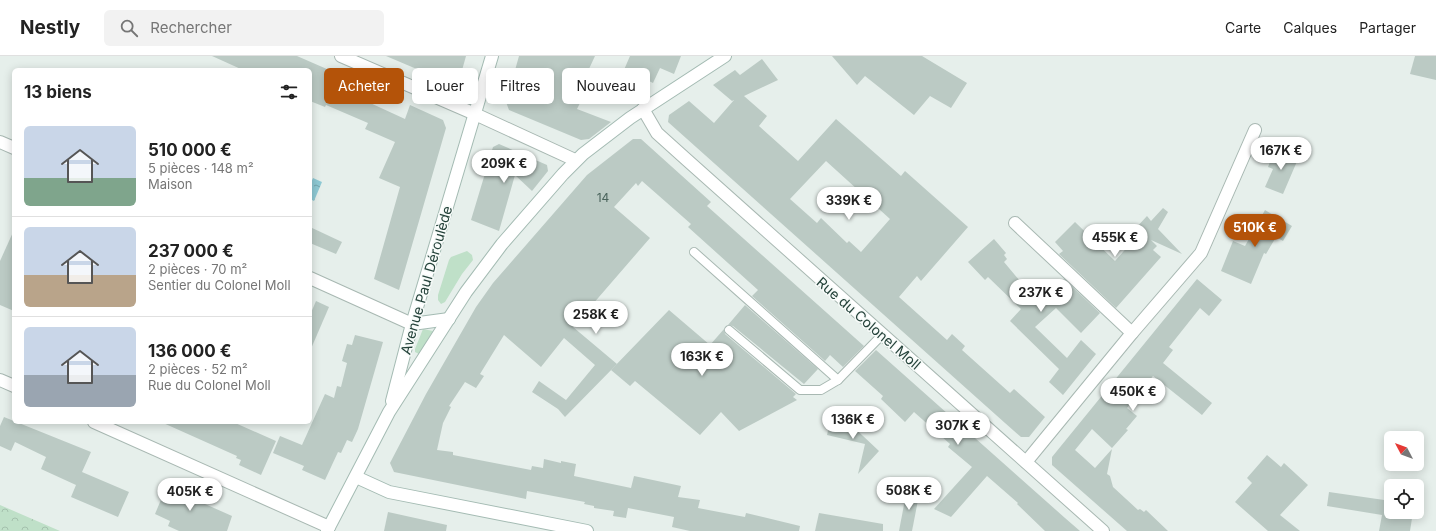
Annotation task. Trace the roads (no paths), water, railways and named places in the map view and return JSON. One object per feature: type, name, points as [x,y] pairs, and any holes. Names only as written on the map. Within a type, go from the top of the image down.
[{"type":"street","points":[[341,56],[475,114],[575,160]]},
{"type":"street","name":"Avenue Paul Déroulède","points":[[389,412],[412,324],[492,56]]},
{"type":"street","name":"Avenue Paul Déroulède","points":[[328,529],[389,412],[487,263],[575,160],[643,109],[725,56]]},
{"type":"street","name":"Rue du Colonel Moll","points":[[643,109],[657,133],[1103,531]]},
{"type":"street","points":[[1026,462],[1132,333],[1201,253],[1255,130]]},
{"type":"street","points":[[0,142],[12,147]]},
{"type":"street","points":[[1015,223],[1132,333]]},
{"type":"street","points":[[312,279],[412,324],[449,319]]},
{"type":"street","points":[[0,380],[12,385]]},
{"type":"street","points":[[98,424],[328,529]]},
{"type":"street","points":[[356,477],[388,492],[587,531]]},
{"type":"lane","points":[[694,252],[838,380]]},
{"type":"lane","points":[[729,330],[800,390],[821,390],[838,380],[882,335]]},
{"type":"water","points":[[313,178],[322,182],[314,201],[312,200]]}]
